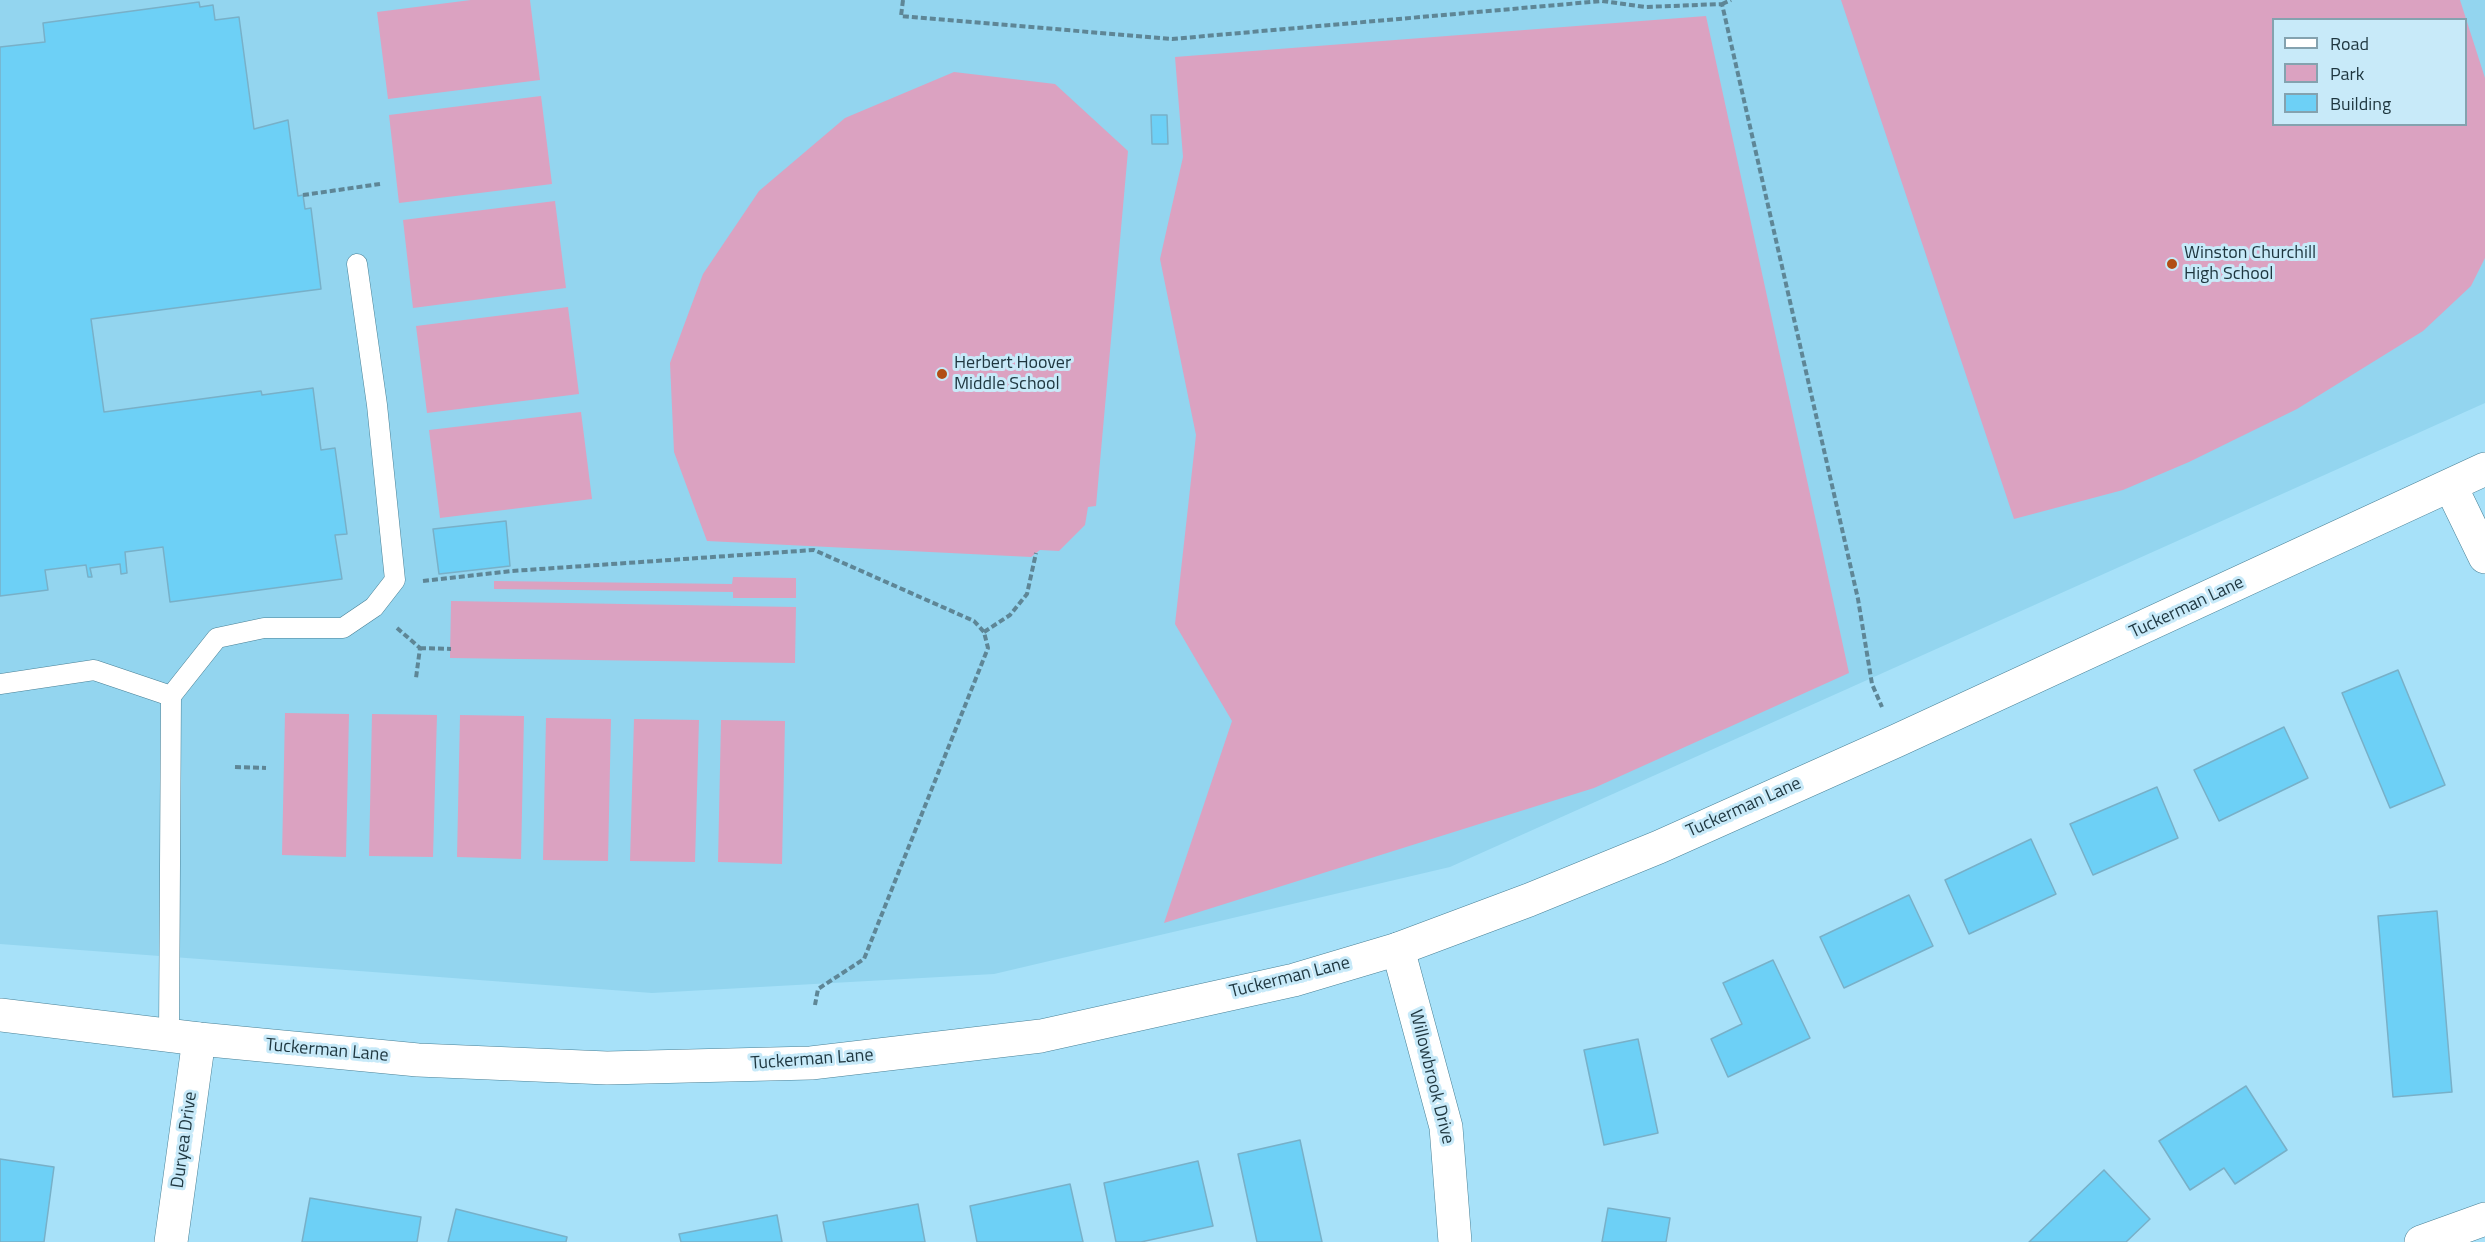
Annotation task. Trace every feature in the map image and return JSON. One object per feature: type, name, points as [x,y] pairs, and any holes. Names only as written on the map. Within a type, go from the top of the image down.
[{"type":"main road","name":"Tuckerman Lane","points":[[0,1015],[184,1037],[418,1060],[607,1068],[811,1063],[1041,1036],[1294,980],[1398,948],[1529,900],[1659,847],[1896,741],[2451,487],[2485,469]]},
{"type":"main road","points":[[2451,487],[2485,557]]},
{"type":"main road","name":"Willowbrook Drive","points":[[1398,948],[1446,1126],[1455,1242]]},
{"type":"main road","name":"Duryea Drive","points":[[171,1242],[184,1037]]},
{"type":"main road","points":[[2421,1242],[2485,1219]]},
{"type":"lane","points":[[184,1037],[171,696],[217,638],[264,628],[343,628],[374,608],[395,580],[377,405],[357,264]]},
{"type":"lane","points":[[0,684],[94,670],[171,696]]},
{"type":"path","points":[[903,0],[901,16],[1172,39],[1602,1],[1646,7],[1722,4],[1731,0]]},
{"type":"path","points":[[1722,4],[1858,599],[1872,684],[1896,741]]},
{"type":"path","points":[[303,195],[380,184]]},
{"type":"path","points":[[424,581],[512,571],[814,550],[974,621],[984,632],[988,648],[864,959],[818,989],[815,1005]]},
{"type":"path","points":[[984,632],[1010,615],[1027,594],[1036,553]]},
{"type":"path","points":[[392,623],[420,648],[451,649]]},
{"type":"path","points":[[416,678],[420,648]]},
{"type":"path","points":[[235,767],[266,768]]},
{"type":"shaded area","name":"Herbert Hoover Middle School","points":[[0,0],[2485,0],[2485,403],[1450,867],[994,974],[652,993],[0,944]]},
{"type":"green space","points":[[471,0],[530,0],[540,80],[388,99],[377,12]]},
{"type":"green space","name":"Winston Churchill High School","points":[[1841,0],[2460,0],[2466,18],[2272,18],[2272,126],[2467,126],[2467,22],[2485,78],[2485,258],[2471,286],[2423,331],[2297,409],[2189,462],[2123,490],[2014,519]]},
{"type":"green space","points":[[1706,16],[1849,673],[1594,788],[1164,923],[1232,721],[1175,624],[1196,435],[1160,259],[1183,157],[1175,57]]},
{"type":"green space","points":[[954,72],[1055,84],[1128,151],[1096,506],[1088,507],[1085,525],[1059,551],[1040,550],[1031,557],[707,541],[674,452],[670,363],[703,274],[759,191],[845,118]]},
{"type":"green space","points":[[541,96],[552,184],[399,203],[389,115]]},
{"type":"green space","points":[[555,201],[566,288],[413,308],[403,220]]},
{"type":"green space","points":[[568,307],[579,394],[427,413],[416,326]]},
{"type":"green space","points":[[581,412],[592,499],[440,518],[429,430]]},
{"type":"green space","points":[[733,577],[796,578],[796,598],[733,598],[733,592],[494,589],[494,581],[732,584]]},
{"type":"green space","points":[[451,601],[796,607],[795,663],[450,658]]},
{"type":"green space","points":[[285,713],[349,714],[346,857],[282,855]]},
{"type":"green space","points":[[372,714],[437,715],[433,857],[369,856]]},
{"type":"green space","points":[[460,715],[524,716],[521,859],[457,857]]},
{"type":"green space","points":[[546,718],[611,719],[608,861],[543,860]]},
{"type":"green space","points":[[634,719],[699,720],[695,862],[630,861]]},
{"type":"green space","points":[[721,720],[785,721],[782,864],[718,862]]},
{"type":"building","points":[[199,2],[200,7],[213,5],[215,20],[239,17],[254,129],[288,120],[298,196],[303,195],[305,209],[311,208],[321,289],[91,319],[104,412],[261,391],[262,395],[313,388],[321,450],[335,448],[347,534],[335,535],[342,579],[170,602],[163,547],[125,552],[127,573],[121,574],[120,564],[90,568],[92,577],[88,577],[86,565],[45,570],[48,590],[0,596],[0,47],[45,42],[43,23]]},
{"type":"building","points":[[1151,115],[1167,115],[1168,144],[1152,144]]},
{"type":"building","points":[[506,521],[510,566],[439,574],[433,529]]},
{"type":"building","points":[[2398,670],[2445,785],[2390,808],[2342,693]]},
{"type":"building","points":[[2284,727],[2308,778],[2219,821],[2194,770]]},
{"type":"building","points":[[2157,787],[2178,838],[2093,875],[2070,824]]},
{"type":"building","points":[[2031,839],[2056,894],[1969,934],[1945,880]]},
{"type":"building","points":[[1909,895],[1933,946],[1844,988],[1820,937]]},
{"type":"building","points":[[2437,911],[2452,1092],[2393,1097],[2378,916]]},
{"type":"building","points":[[1773,960],[1810,1038],[1728,1077],[1711,1039],[1742,1024],[1723,983]]},
{"type":"building","points":[[1638,1039],[1658,1133],[1604,1145],[1584,1050]]},
{"type":"building","points":[[2246,1086],[2287,1150],[2235,1184],[2224,1168],[2190,1190],[2159,1141]]},
{"type":"building","points":[[1300,1140],[1322,1242],[1257,1242],[1238,1154]]},
{"type":"building","points":[[0,1159],[54,1167],[44,1242],[0,1242]]},
{"type":"building","points":[[1198,1161],[1213,1226],[1141,1242],[1116,1242],[1104,1183]]},
{"type":"building","points":[[2104,1170],[2150,1219],[2126,1242],[2029,1242]]},
{"type":"building","points":[[1070,1184],[1083,1242],[977,1242],[970,1206]]},
{"type":"building","points":[[310,1198],[421,1217],[417,1242],[302,1242]]},
{"type":"building","points":[[918,1204],[925,1242],[827,1242],[823,1222]]},
{"type":"building","points":[[1608,1208],[1670,1218],[1666,1242],[1602,1242]]},
{"type":"building","points":[[456,1209],[567,1237],[566,1242],[448,1242]]},
{"type":"building","points":[[777,1215],[782,1242],[681,1242],[679,1234]]},
{"type":"place","name":"Winston Churchill High School","points":[[2172,264]]},
{"type":"place","name":"Herbert Hoover Middle School","points":[[942,374]]}]
